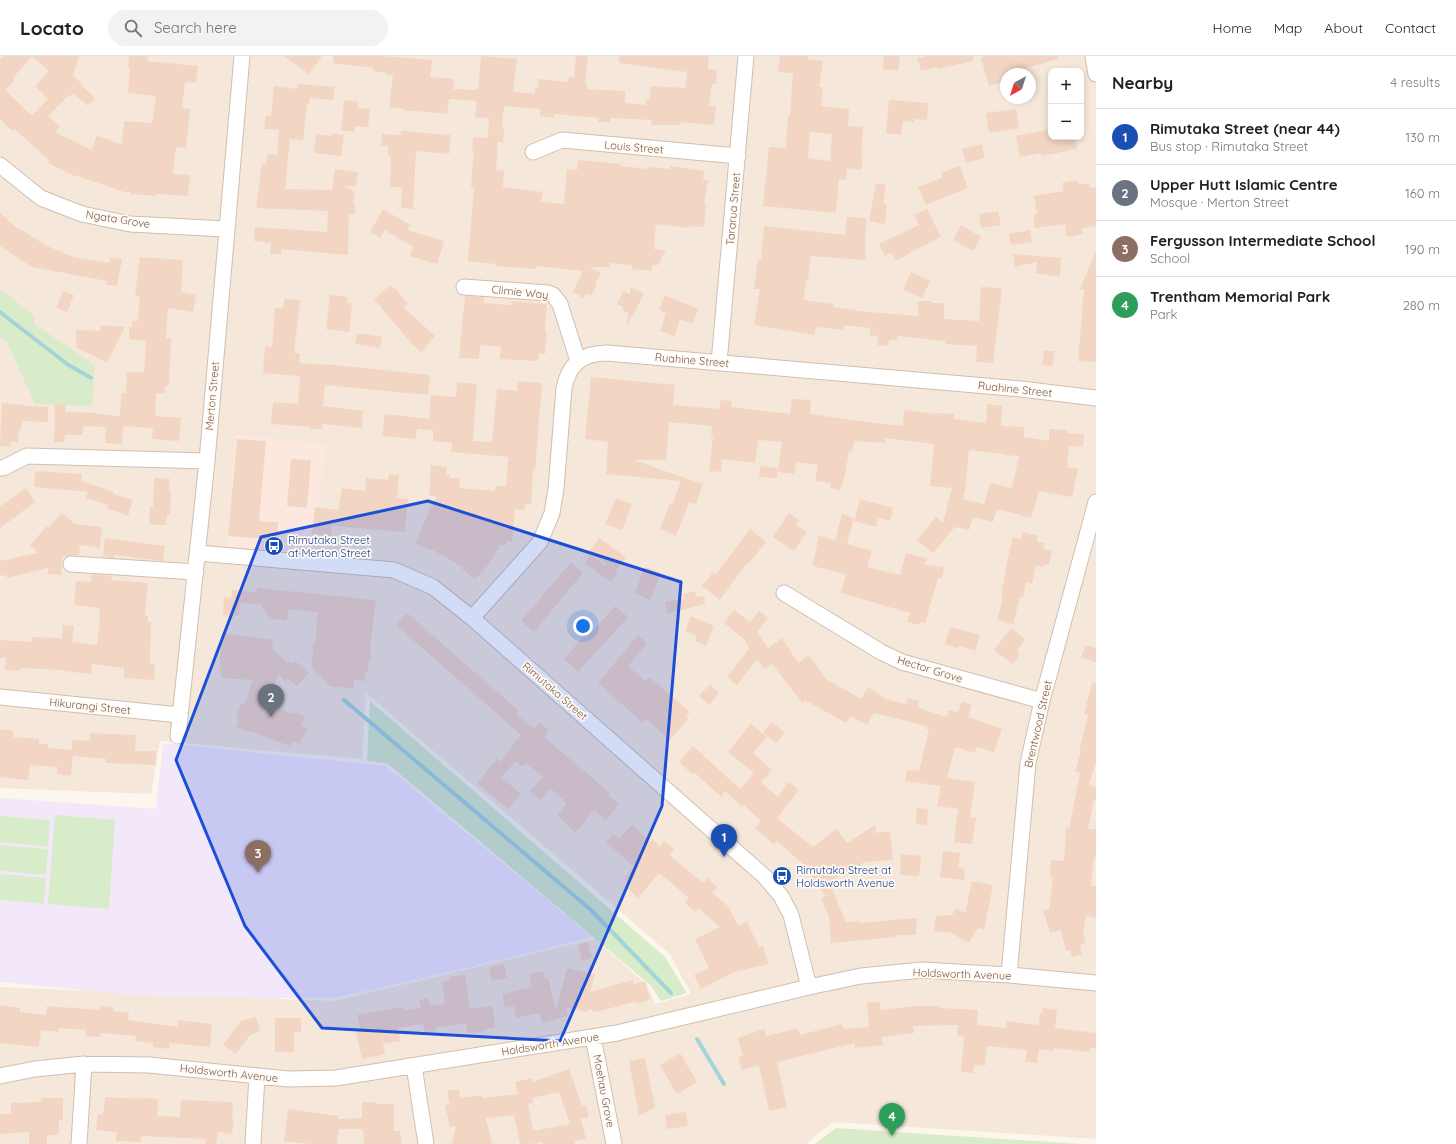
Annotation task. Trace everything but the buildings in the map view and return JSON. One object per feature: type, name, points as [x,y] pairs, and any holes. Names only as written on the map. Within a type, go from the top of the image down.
[{"type":"street","name":"Merton Street","points":[[178,736],[207,461],[242,56]]},
{"type":"street","name":"Tararua Street","points":[[719,363],[746,56]]},
{"type":"street","points":[[1093,56],[1096,74]]},
{"type":"street","name":"Louis Street","points":[[533,152],[562,140],[738,156]]},
{"type":"street","name":"Ngata Grove","points":[[0,164],[41,198],[82,214],[130,224],[226,229]]},
{"type":"street","name":"Climie Way","points":[[464,286],[548,293],[553,295],[560,304],[578,361]]},
{"type":"street","name":"Ruahine Street","points":[[578,361],[591,355],[601,353],[1021,389],[1096,398]]},
{"type":"street","points":[[472,618],[540,542],[552,513],[556,489],[564,388],[566,377],[578,361]]},
{"type":"street","points":[[0,468],[3,468],[27,456],[207,461]]},
{"type":"street","name":"Brentwood Street","points":[[1009,975],[1028,763],[1042,701],[1096,502]]},
{"type":"street","name":"Rimutaka Street","points":[[198,553],[394,570],[433,586],[472,618],[768,881],[781,896],[791,915],[809,987]]},
{"type":"street","points":[[71,564],[196,572]]},
{"type":"street","name":"Hector Grove","points":[[784,593],[881,652],[902,662],[1042,701]]},
{"type":"street","name":"Hikurangi Street","points":[[0,697],[180,715]]},
{"type":"street","name":"Holdsworth Avenue","points":[[0,1076],[41,1068],[84,1064],[148,1065],[288,1079],[336,1078],[641,1028],[809,987],[861,976],[922,970],[1009,975],[1096,983]]},
{"type":"street","name":"Moehau Grove","points":[[593,1037],[614,1144]]},
{"type":"street","points":[[79,1144],[84,1064]]},
{"type":"street","points":[[414,1066],[426,1144]]},
{"type":"street","points":[[253,1144],[257,1076]]},
{"type":"highlighted area","points":[[428,501],[681,582],[662,806],[560,1041],[322,1028],[245,926],[176,760],[261,537]]},
{"type":"shaded area","points":[[0,56],[1096,56],[1096,1139],[833,1122],[806,1144],[0,1144],[0,987],[334,1001],[595,939],[647,985],[655,1004],[691,994],[670,954],[366,693],[362,759],[160,741],[151,794],[0,788]]},
{"type":"shaded area","points":[[235,435],[325,444],[315,553],[233,549],[227,546]]},
{"type":"shaded area","points":[[163,743],[386,766],[592,937],[446,973],[335,998],[134,995],[0,982],[0,798],[156,809]]},
{"type":"green space","points":[[0,288],[34,316],[34,324],[95,365],[92,406],[35,404],[8,344],[0,337]]},
{"type":"green space","points":[[370,701],[665,957],[687,993],[661,1001],[650,985],[387,763],[367,761]]},
{"type":"green space","points":[[55,815],[115,820],[109,909],[48,904]]},
{"type":"green space","points":[[0,816],[50,820],[48,847],[0,842]]},
{"type":"green space","points":[[0,845],[48,849],[46,875],[0,871]]},
{"type":"green space","points":[[0,874],[46,878],[44,904],[0,900]]},
{"type":"green space","points":[[836,1128],[1080,1144],[815,1144]]},
{"type":"waterway","points":[[0,312],[67,364],[91,378]]},
{"type":"waterway","points":[[344,700],[591,910],[671,993]]},
{"type":"waterway","points":[[697,1039],[724,1084]]},
{"type":"place","name":"Rimutaka Street at Merton Street","points":[[274,546]]},
{"type":"place","name":"Upper Hutt Islamic Centre","points":[[271,717]]},
{"type":"place","name":"Rimutaka Street (near 44)","points":[[724,857]]},
{"type":"place","name":"Fergusson Intermediate School","points":[[258,873]]},
{"type":"place","name":"Rimutaka Street at Holdsworth Avenue","points":[[782,876]]},
{"type":"place","name":"Trentham Memorial Park","points":[[892,1136]]}]
